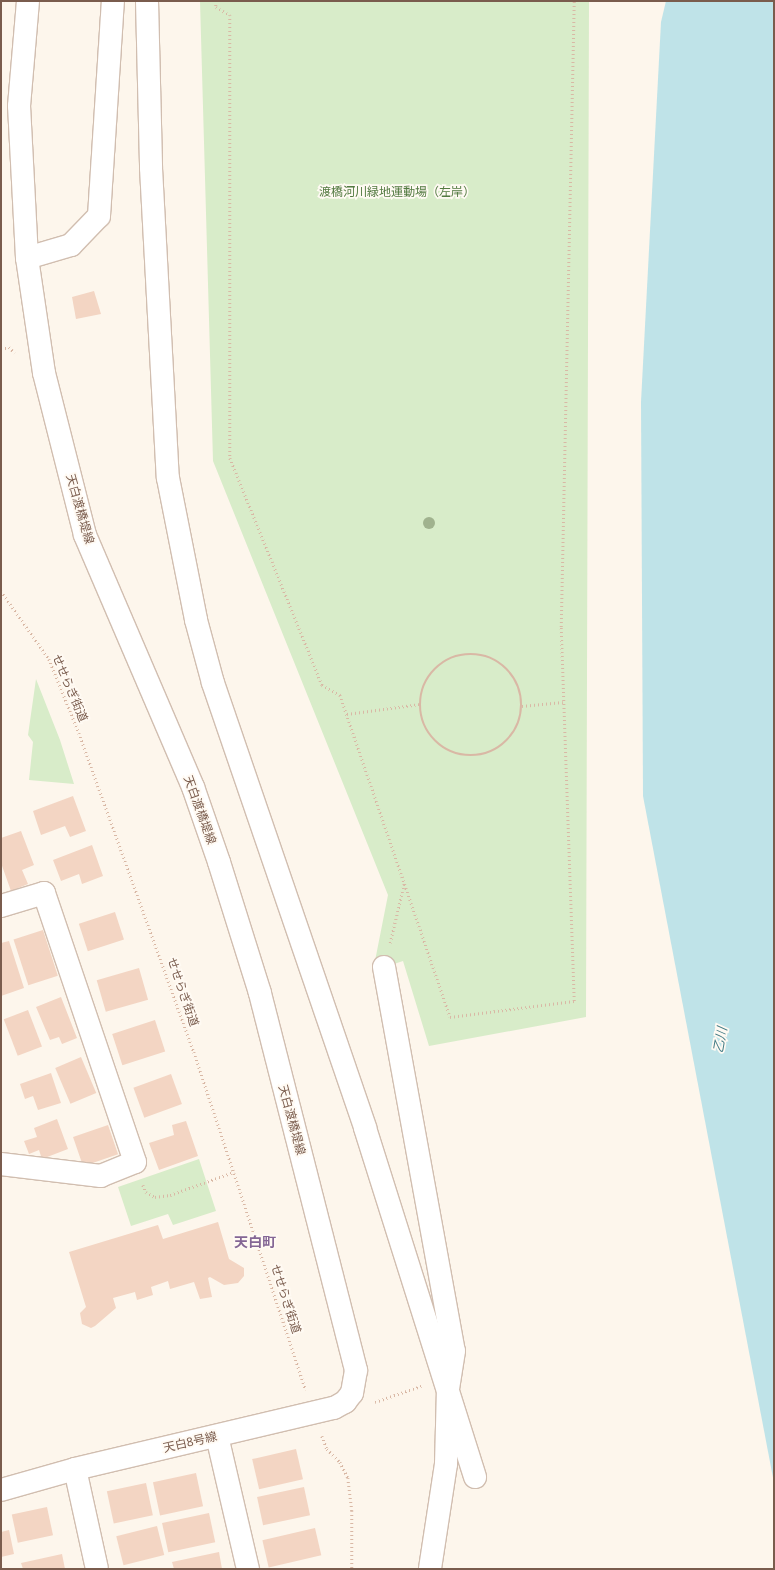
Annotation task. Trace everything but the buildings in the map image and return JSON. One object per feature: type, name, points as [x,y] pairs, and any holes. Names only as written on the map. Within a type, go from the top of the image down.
[{"type":"street","name":"天白渡橋堤線","points":[[28,1],[19,106],[27,258],[44,373],[86,535],[193,787],[219,862],[260,993],[356,1370]]},
{"type":"street","points":[[27,258],[71,245],[99,216],[113,1]]},
{"type":"street","points":[[147,1],[151,168],[168,478],[196,620],[213,683],[365,1128],[475,1477]]},
{"type":"street","points":[[1,906],[44,893],[135,1162],[101,1176],[1,1164]]},
{"type":"street","points":[[384,967],[454,1351],[448,1388],[446,1464],[430,1569]]},
{"type":"street","name":"天白8号線","points":[[1,1490],[75,1469],[314,1414],[345,1402],[355,1383],[356,1370]]},
{"type":"street","points":[[217,1436],[248,1569]]},
{"type":"street","points":[[75,1469],[97,1569]]},
{"type":"path","points":[[216,1],[216,7],[230,15],[230,458],[322,685],[340,695],[450,1017],[574,1001],[561,628],[574,1]]},
{"type":"path","name":"せせらぎ街道","points":[[1,591],[49,659],[76,726],[154,938],[234,1172],[314,1414],[327,1449],[340,1462],[348,1478],[352,1511],[352,1569]]},
{"type":"path","points":[[472,654],[494,659],[506,667],[515,678],[521,692],[522,706],[520,719],[506,742],[496,750],[470,756],[457,754],[434,740],[426,730],[420,704],[428,676],[438,666],[451,658],[472,654]]},
{"type":"path","points":[[522,706],[563,702]]},
{"type":"path","points":[[347,714],[420,704]]},
{"type":"path","points":[[384,967],[404,883]]},
{"type":"path","points":[[135,1162],[146,1192],[155,1197],[170,1195],[234,1172]]},
{"type":"path","points":[[382,1399],[424,1385]]},
{"type":"green space","name":"渡橋河川緑地運動場（左岸）","points":[[200,1],[589,1],[586,1017],[429,1046],[403,961],[373,971],[388,895],[213,461]]},
{"type":"green space","points":[[36,679],[60,740],[74,784],[29,780],[33,742],[28,735]]},
{"type":"green space","points":[[199,1159],[216,1211],[173,1225],[168,1214],[131,1226],[118,1187]]},
{"type":"water","name":"乙川","points":[[666,1],[774,1],[774,1483],[643,796],[641,402],[661,22]]},
{"type":"district","name":"天白町","points":[[255,1242]]}]
